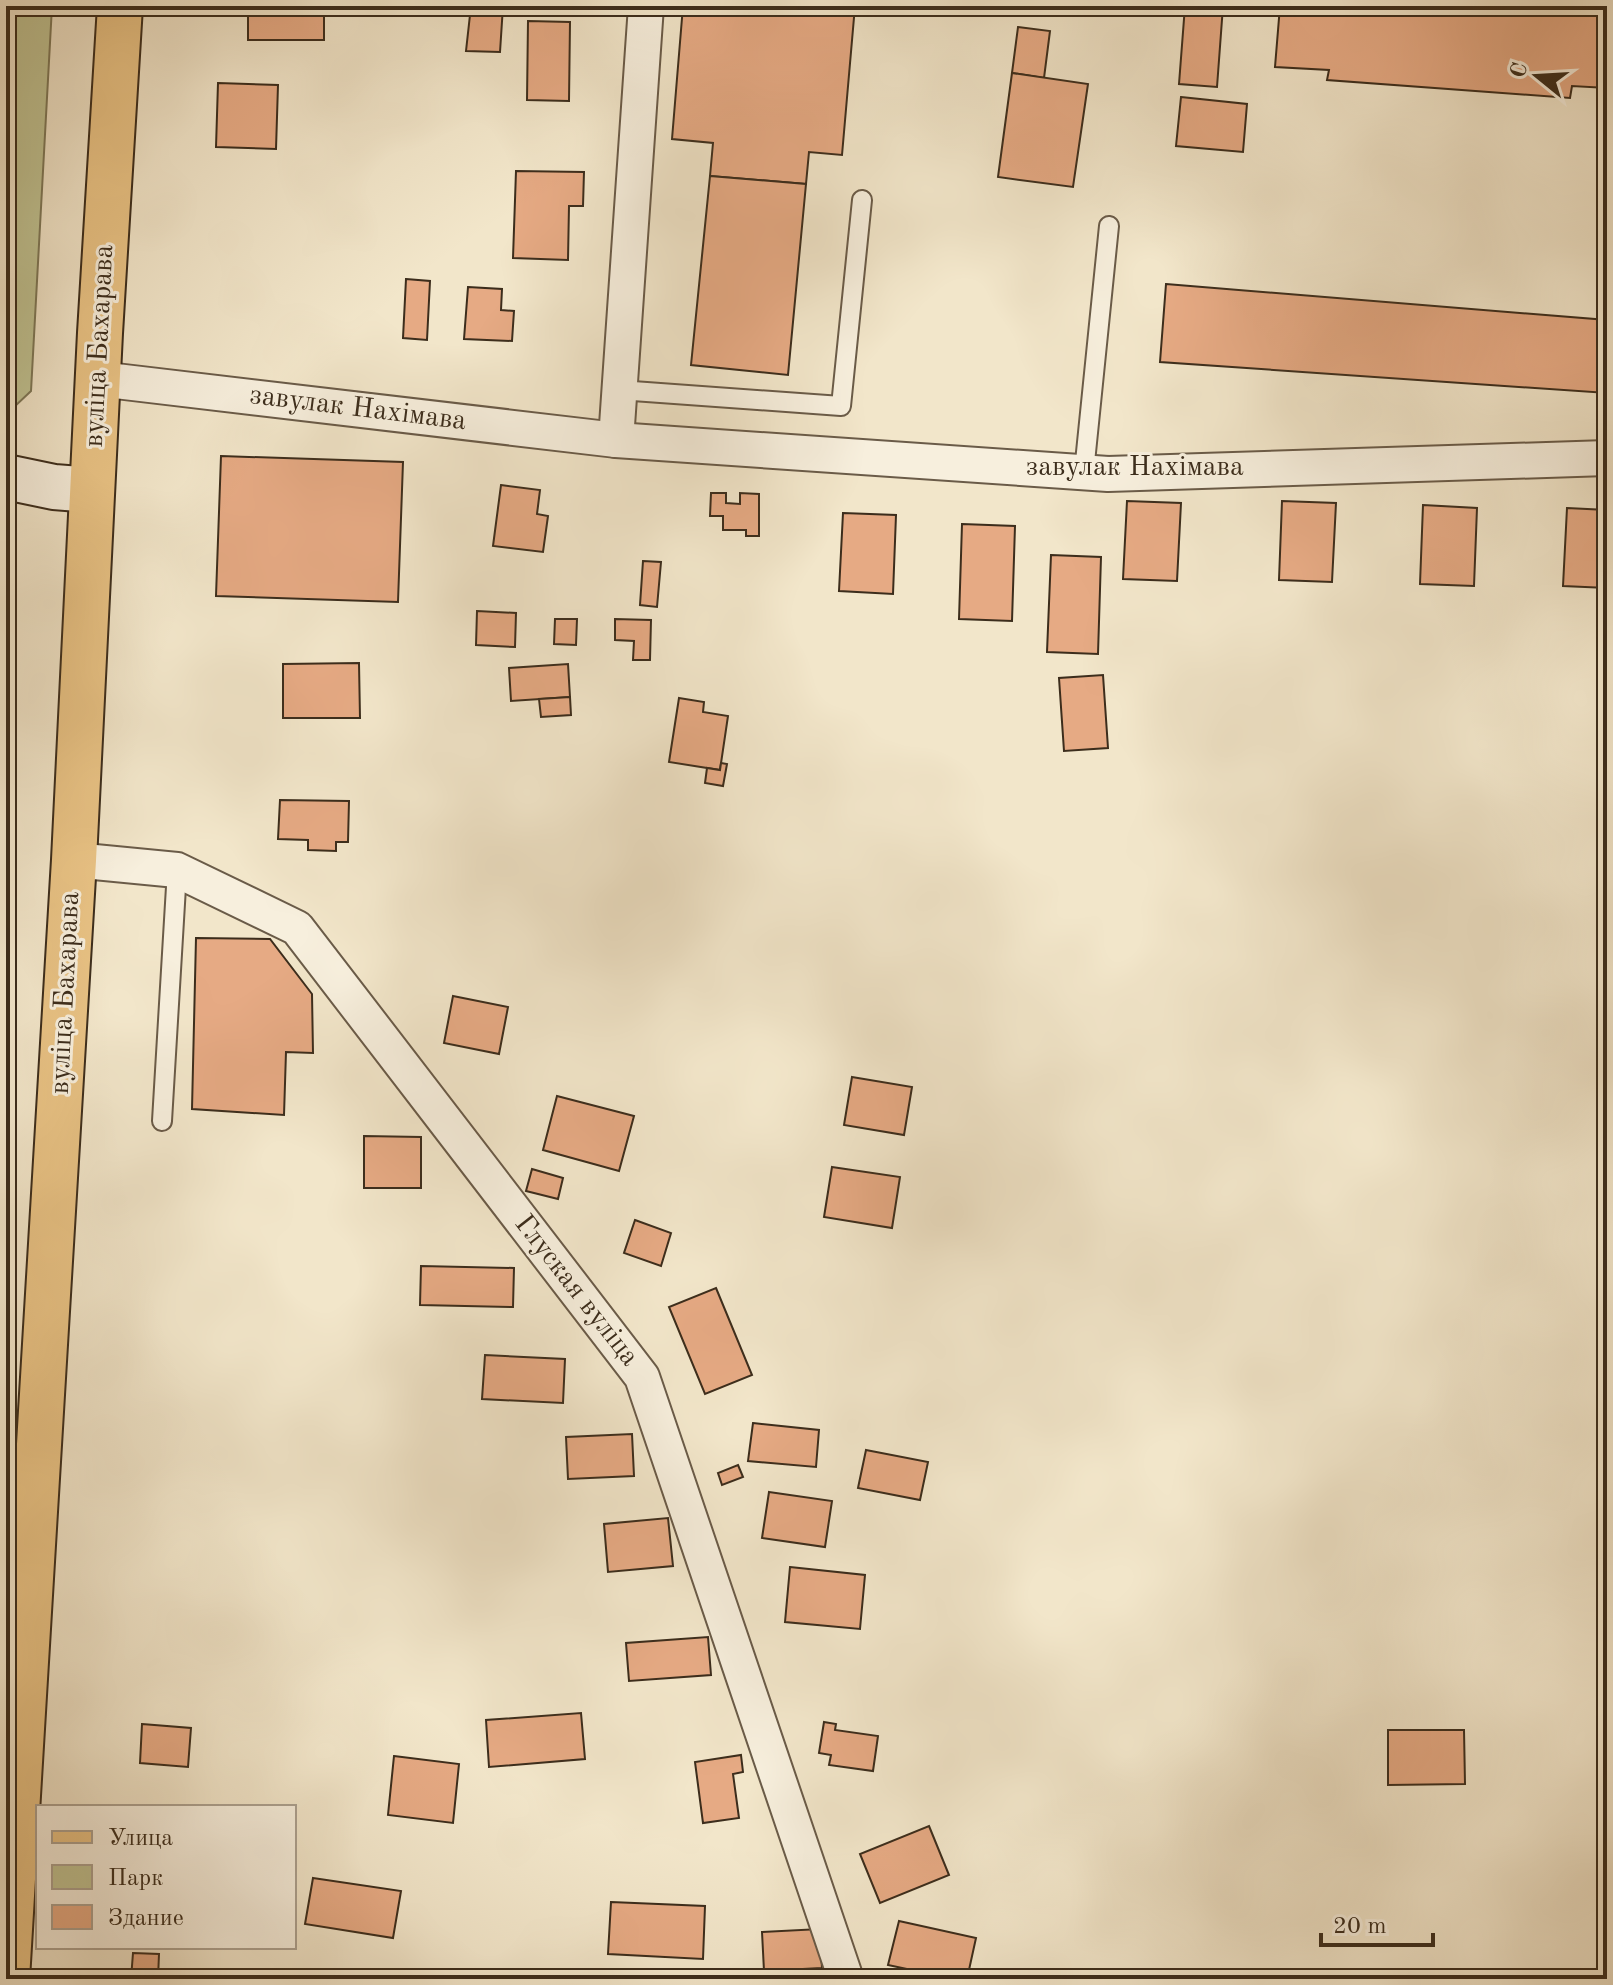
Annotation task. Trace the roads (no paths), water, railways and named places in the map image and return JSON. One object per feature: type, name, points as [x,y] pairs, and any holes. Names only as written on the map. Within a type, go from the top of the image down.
[{"type":"main road","name":"вуліца Бахарава","points":[[7,1979],[74,860],[120,6]]},
{"type":"street","points":[[616,440],[646,6]]},
{"type":"street","name":"завулак Нахімава","points":[[99,379],[616,440],[1084,472],[1124,474],[1607,458]]},
{"type":"street","points":[[6,477],[54,487],[92,490]]},
{"type":"street","name":"Глуская вуліца","points":[[74,860],[177,870],[297,928],[642,1377],[846,1979]]},
{"type":"lane","points":[[619,390],[841,406],[862,200]]},
{"type":"lane","points":[[1084,472],[1109,226]]},
{"type":"lane","points":[[162,1121],[177,870]]}]
